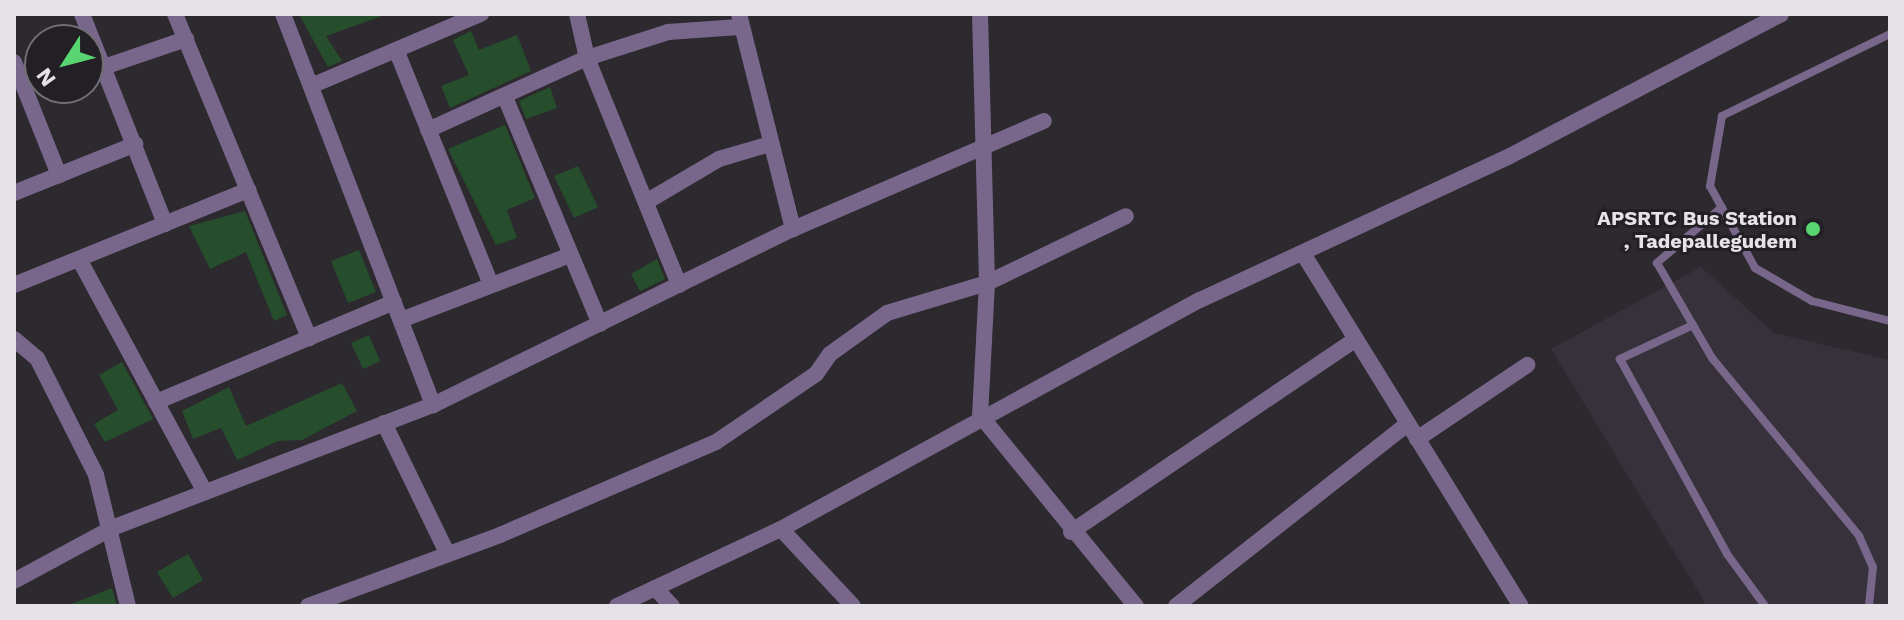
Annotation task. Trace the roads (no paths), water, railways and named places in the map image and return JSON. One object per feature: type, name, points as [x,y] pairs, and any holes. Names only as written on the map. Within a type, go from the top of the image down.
[{"type":"street","points":[[175,14],[309,338]]},
{"type":"street","points":[[283,14],[433,405]]},
{"type":"street","points":[[577,14],[587,58],[679,285]]},
{"type":"street","points":[[666,14],[668,32]]},
{"type":"street","points":[[980,14],[987,149],[987,283],[980,415],[1071,532],[1136,606]]},
{"type":"street","points":[[617,606],[781,529],[980,415],[1200,300],[1304,255],[1675,75],[1781,14]]},
{"type":"street","points":[[311,86],[397,52],[475,15]]},
{"type":"street","points":[[428,130],[587,58],[668,32],[739,20],[793,229]]},
{"type":"street","points":[[165,224],[104,67],[186,39]]},
{"type":"street","points":[[397,52],[491,285]]},
{"type":"street","points":[[14,62],[22,102],[59,175]]},
{"type":"street","points":[[505,97],[600,324]]},
{"type":"street","points":[[14,581],[112,528],[433,405],[793,229],[987,149],[1044,121]]},
{"type":"street","points":[[14,193],[136,144]]},
{"type":"street","points":[[646,202],[719,159],[770,144]]},
{"type":"street","points":[[14,285],[248,190]]},
{"type":"street","points":[[308,606],[447,553],[716,442],[816,374],[830,354],[887,313],[987,283],[1126,216]]},
{"type":"street","points":[[401,320],[570,255]]},
{"type":"street","points":[[1304,255],[1521,606]]},
{"type":"street","points":[[79,259],[205,492]]},
{"type":"street","points":[[156,402],[394,302]]},
{"type":"street","points":[[14,339],[37,358],[67,410],[112,528],[128,606]]},
{"type":"street","points":[[1071,532],[1356,339]]},
{"type":"street","points":[[1417,439],[1527,365]]},
{"type":"street","points":[[384,423],[447,553]]},
{"type":"street","points":[[1176,606],[1407,424]]},
{"type":"street","points":[[781,529],[853,606]]},
{"type":"street","points":[[655,588],[672,606]]},
{"type":"lane","points":[[1890,34],[1722,116],[1710,186],[1755,268],[1812,301],[1890,321]]},
{"type":"lane","points":[[1722,207],[1657,263],[1693,325],[1859,536],[1873,567],[1869,606]]},
{"type":"lane","points":[[1693,325],[1620,359],[1727,554],[1765,606]]},
{"type":"place","name":"APSRTC Bus Station , Tadepallegudem","points":[[1813,229]]}]
